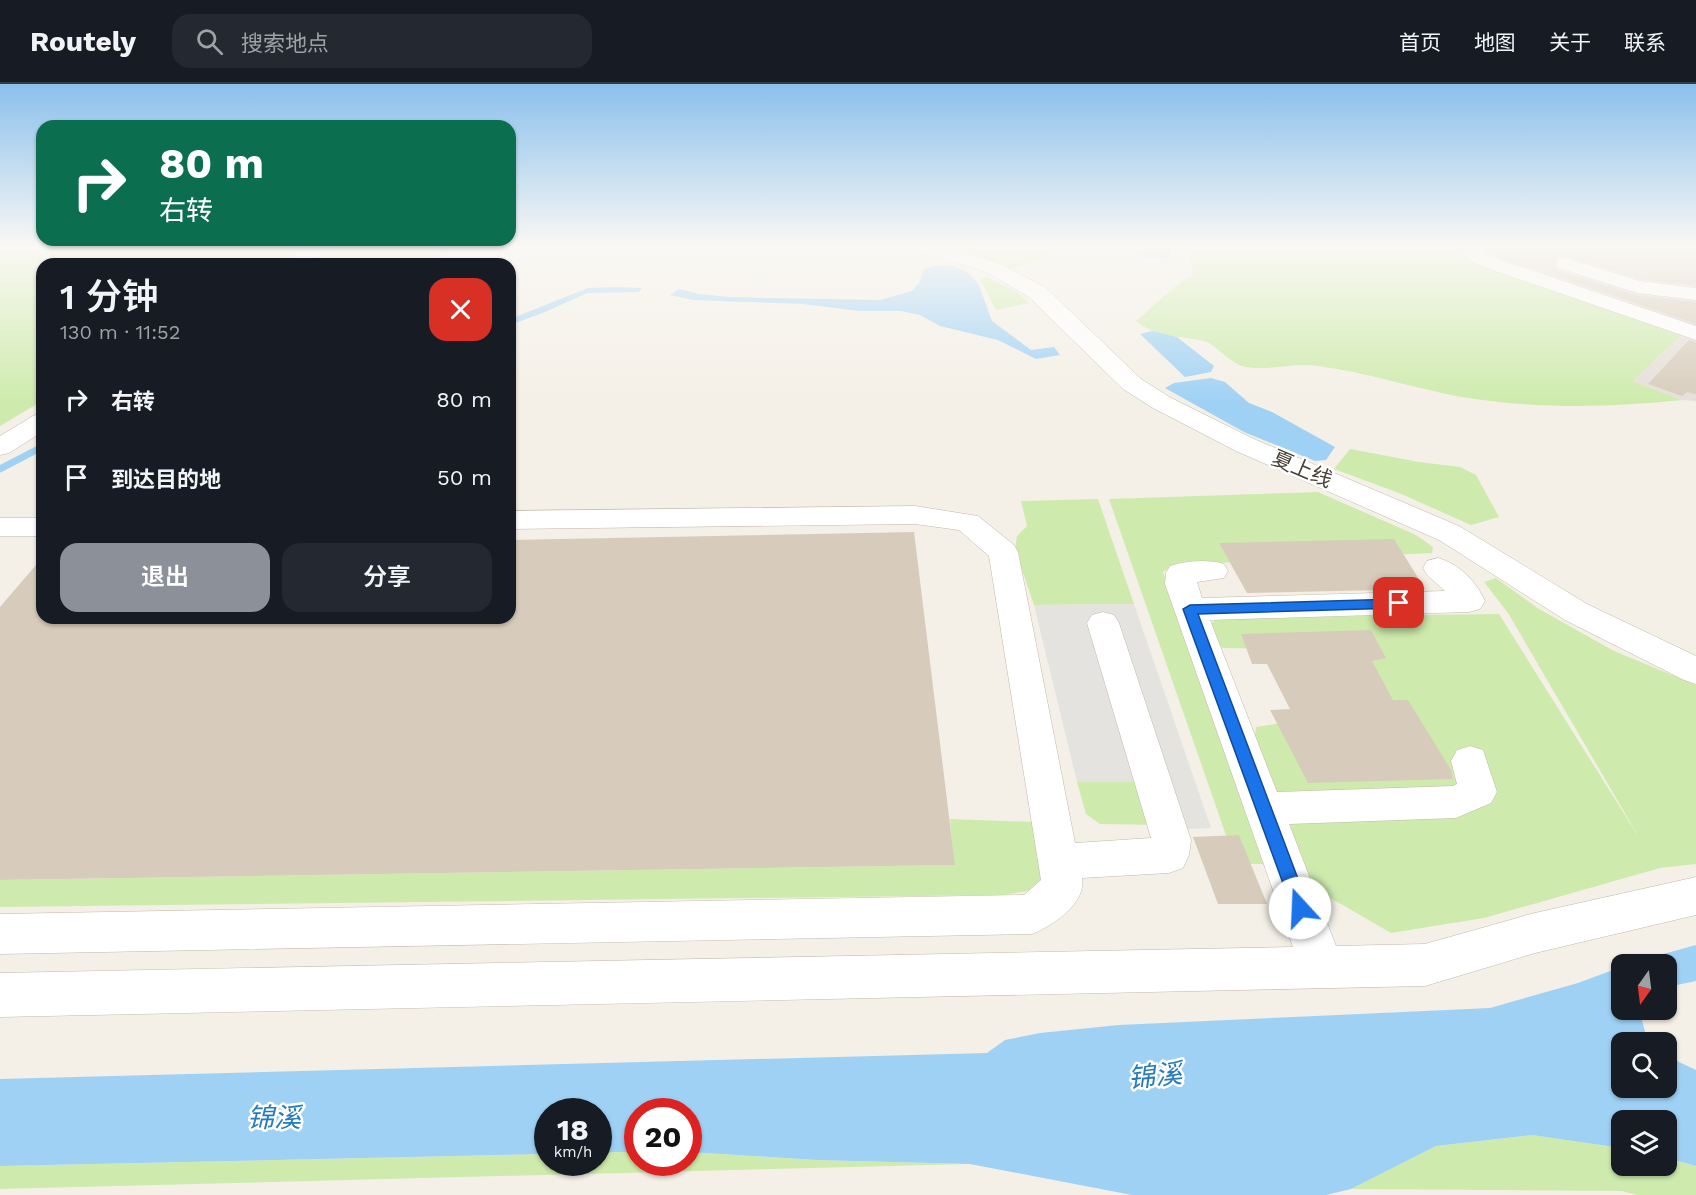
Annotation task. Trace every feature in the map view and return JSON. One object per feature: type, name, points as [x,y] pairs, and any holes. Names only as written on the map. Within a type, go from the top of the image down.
[{"type":"street","name":"夏上线","points":[[1045,299],[1132,384],[1162,403],[1245,445],[1449,533],[1576,612],[1696,671]]},
{"type":"street","points":[[1596,299],[1696,333]]},
{"type":"street","points":[[0,447],[36,425]]},
{"type":"street","points":[[0,934],[1032,914],[1063,887],[1004,552],[968,522],[915,515],[516,520]]},
{"type":"street","points":[[0,527],[36,526]]},
{"type":"street","points":[[1190,609],[1469,601],[1464,590],[1438,568]]},
{"type":"street","points":[[1213,571],[1182,573],[1181,584],[1322,967]]},
{"type":"street","points":[[1059,862],[1169,855],[1171,840],[1103,623]]},
{"type":"street","points":[[1264,809],[1456,802],[1478,792],[1470,762]]},
{"type":"street","points":[[0,995],[1425,965],[1535,933],[1696,896]]},
{"type":"shaded area","points":[[1581,299],[1696,299],[1696,401],[1682,400],[1633,381],[1680,336]]},
{"type":"shaded area","points":[[1134,604],[1211,828],[1165,830],[1148,782],[1077,782],[1034,605]]},
{"type":"green space","points":[[0,299],[36,299],[36,405],[0,426]]},
{"type":"green space","points":[[990,299],[1024,299],[1029,303],[996,310]]},
{"type":"green space","points":[[1160,299],[1581,299],[1680,336],[1633,381],[1682,400],[1597,406],[1512,403],[1456,396],[1318,366],[1246,367],[1228,358],[1209,343],[1160,333],[1136,321]]},
{"type":"green space","points":[[1350,449],[1460,467],[1476,475],[1499,517],[1471,525],[1399,493],[1334,469]]},
{"type":"green space","points":[[1318,492],[1416,535],[1433,547],[1432,553],[1174,565],[1163,572],[1267,864],[1236,864],[1109,499]]},
{"type":"green space","points":[[1098,499],[1134,604],[1034,605],[1015,549],[1017,536],[1027,526],[1021,501]]},
{"type":"green space","points":[[1496,578],[1539,609],[1614,651],[1696,685],[1696,864],[1660,868],[1484,918],[1391,933],[1327,896],[1301,866],[1290,823],[1254,741],[1256,727],[1306,719],[1272,649],[1223,648],[1213,639],[1209,625],[1218,618],[1499,614],[1640,839],[1508,613],[1484,582]]},
{"type":"green space","points":[[1077,782],[1148,782],[1163,825],[1100,824],[1086,814]]},
{"type":"green space","points":[[950,819],[1035,822],[1045,874],[1039,889],[1004,895],[0,907],[0,880],[954,865]]},
{"type":"green space","points":[[1532,1135],[1611,1147],[1611,1176],[1677,1176],[1677,1161],[1696,1166],[1696,1195],[1637,1195],[1622,1191],[1351,1189],[1436,1146]]},
{"type":"green space","points":[[612,1152],[624,1152],[624,1173],[612,1173]]},
{"type":"green space","points":[[702,1153],[816,1160],[970,1164],[702,1171]]},
{"type":"green space","points":[[534,1154],[534,1175],[0,1189],[0,1166]]},
{"type":"water","points":[[561,299],[574,299],[516,323],[516,317]]},
{"type":"water","points":[[688,299],[822,299],[984,299],[992,321],[1031,350],[1054,347],[1060,355],[1036,359],[998,340],[940,326],[920,315],[900,311],[859,311],[803,304]]},
{"type":"water","points":[[1152,331],[1177,337],[1214,366],[1211,372],[1185,377],[1140,334]]},
{"type":"water","points":[[1211,378],[1225,382],[1249,403],[1272,412],[1335,447],[1326,460],[1315,461],[1244,432],[1165,388],[1174,383]]},
{"type":"water","points":[[1696,945],[1696,981],[1677,985],[1677,954],[1663,954]]},
{"type":"water","name":"锦溪","points":[[1611,971],[1611,1020],[1642,1020],[1645,1032],[1611,1032],[1611,1098],[1677,1098],[1677,1060],[1696,1070],[1696,1166],[1677,1161],[1677,1110],[1611,1110],[1611,1147],[1532,1135],[1436,1146],[1351,1189],[1326,1195],[1132,1195],[970,1164],[816,1160],[702,1153],[702,1098],[624,1098],[624,1152],[612,1152],[612,1098],[534,1098],[534,1154],[0,1166],[0,1079],[987,1053],[1005,1040],[1040,1033],[1119,1025],[1490,1008],[1578,983]]},
{"type":"building","points":[[1622,299],[1669,299],[1696,302],[1696,324]]},
{"type":"building","points":[[1689,340],[1696,342],[1696,394],[1687,392],[1682,396],[1648,384]]},
{"type":"building","points":[[914,532],[955,865],[0,880],[0,607],[36,565],[36,624],[516,624],[516,540]]},
{"type":"building","points":[[1394,539],[1425,589],[1247,593],[1219,543]]},
{"type":"building","points":[[1371,630],[1386,658],[1372,661],[1393,700],[1408,700],[1451,770],[1453,779],[1308,783],[1270,710],[1290,709],[1267,664],[1252,664],[1241,634]]},
{"type":"building","points":[[1239,835],[1267,904],[1218,904],[1193,837]]},
{"type":"waterway","points":[[0,469],[36,450]]},
{"type":"route","points":[[1300,908],[1190,609],[1399,603]]}]
